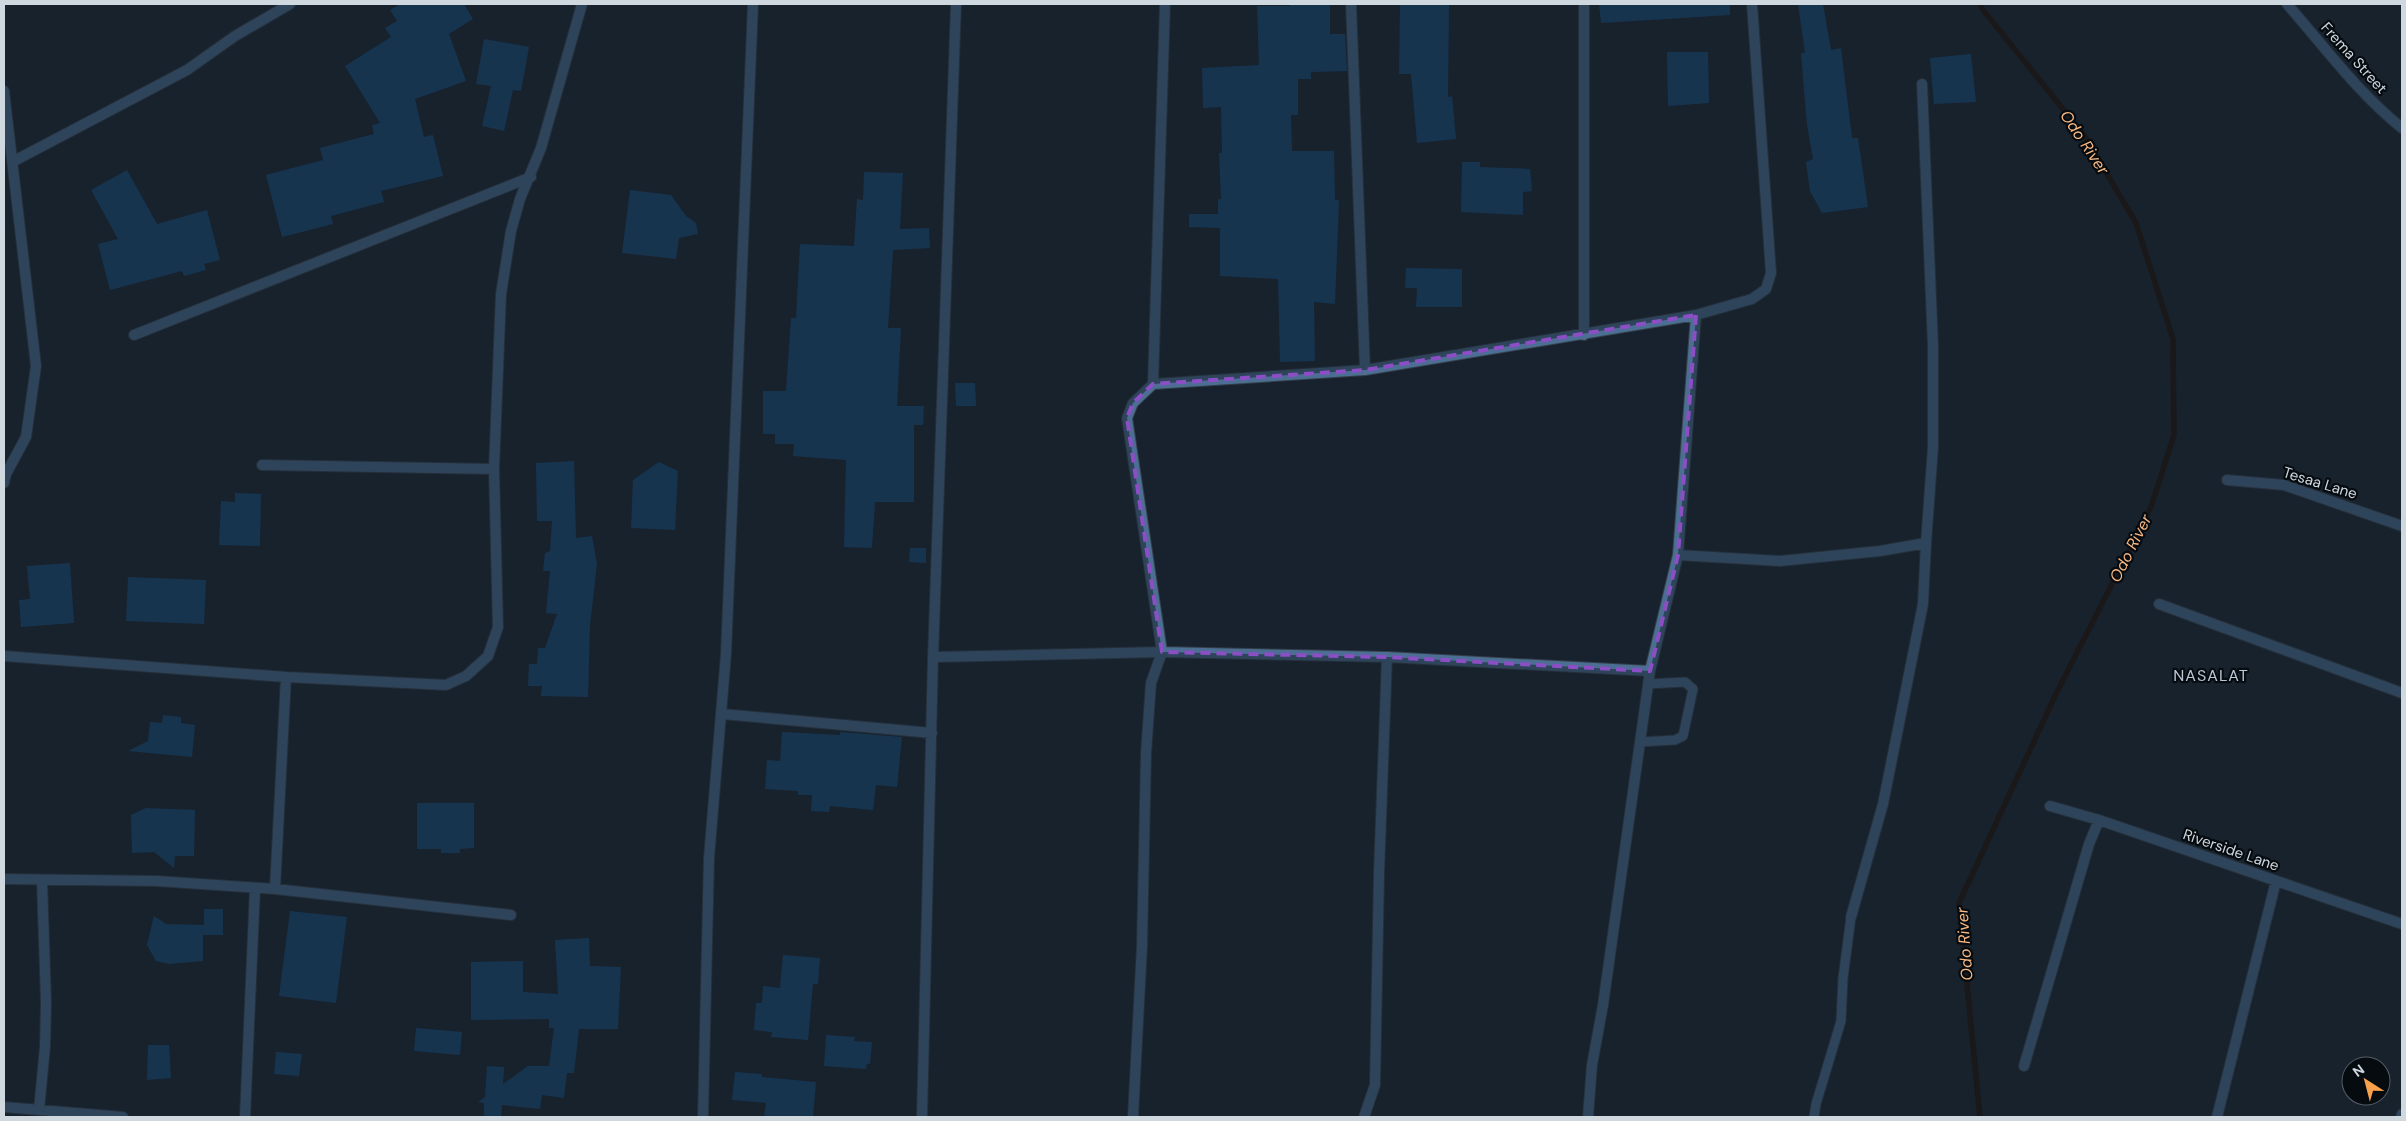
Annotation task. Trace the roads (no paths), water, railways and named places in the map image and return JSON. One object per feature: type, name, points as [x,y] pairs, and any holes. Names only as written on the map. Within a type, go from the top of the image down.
[{"type":"street","points":[[14,161],[188,70],[235,36],[290,4]]},
{"type":"street","points":[[4,656],[286,677],[446,685],[466,676],[488,656],[498,627],[494,469],[501,294],[511,231],[520,199],[531,177],[582,4]]},
{"type":"street","points":[[703,1117],[709,858],[722,714],[752,4]]},
{"type":"street","points":[[922,1117],[933,657],[956,4]]},
{"type":"street","points":[[1153,384],[1165,4]]},
{"type":"street","points":[[1351,4],[1365,370]]},
{"type":"street","points":[[1584,4],[1584,335]]},
{"type":"street","points":[[1133,1117],[1142,946],[1146,753],[1151,683],[1162,652],[1127,418],[1133,403],[1153,384],[1365,370],[1696,315],[1752,299],[1766,289],[1771,273],[1752,4]]},
{"type":"street","name":"Frema Street","points":[[2288,4],[2353,81],[2388,117],[2402,128]]},
{"type":"street","points":[[1851,917],[1883,804],[1923,604],[1933,447],[1933,346],[1922,84]]},
{"type":"street","points":[[4,91],[14,161],[16,204],[36,366],[26,437],[6,474],[4,483]]},
{"type":"street","points":[[134,335],[531,177]]},
{"type":"street","points":[[1588,1117],[1592,1065],[1603,1005],[1650,671],[1678,555],[1696,315]]},
{"type":"street","points":[[262,465],[494,469]]},
{"type":"street","name":"Tesaa Lane","points":[[2227,480],[2284,485],[2402,526]]},
{"type":"street","points":[[1678,555],[1780,561],[1880,551],[1926,543]]},
{"type":"street","points":[[2159,604],[2402,693]]},
{"type":"street","points":[[933,657],[1162,652],[1387,656],[1650,671]]},
{"type":"street","points":[[1364,1117],[1375,1085],[1379,873],[1387,656]]},
{"type":"street","points":[[274,889],[286,677]]},
{"type":"street","points":[[722,714],[932,733]]},
{"type":"street","name":"Riverside Lane","points":[[2050,806],[2099,820],[2402,924]]},
{"type":"street","points":[[2024,1066],[2089,844],[2099,820]]},
{"type":"street","points":[[4,879],[42,881],[157,881],[274,889],[511,915]]},
{"type":"street","points":[[39,1110],[45,1047],[46,1002],[42,881]]},
{"type":"street","points":[[2217,1117],[2276,881]]},
{"type":"street","points":[[245,1117],[255,888]]},
{"type":"street","points":[[4,1107],[123,1117]]},
{"type":"lane","points":[[1640,742],[1675,740],[1683,736],[1693,689],[1685,682],[1648,684]]},
{"type":"lane","points":[[1814,1117],[1816,1104],[1841,1021],[1851,917]]},
{"type":"waterway","name":"Odo River","points":[[1980,4],[2084,135],[2136,223],[2173,339],[2174,435],[2151,507],[2055,696],[1959,903],[1980,1117]]},
{"type":"district","name":"NASALAT","points":[[2211,675]]}]
